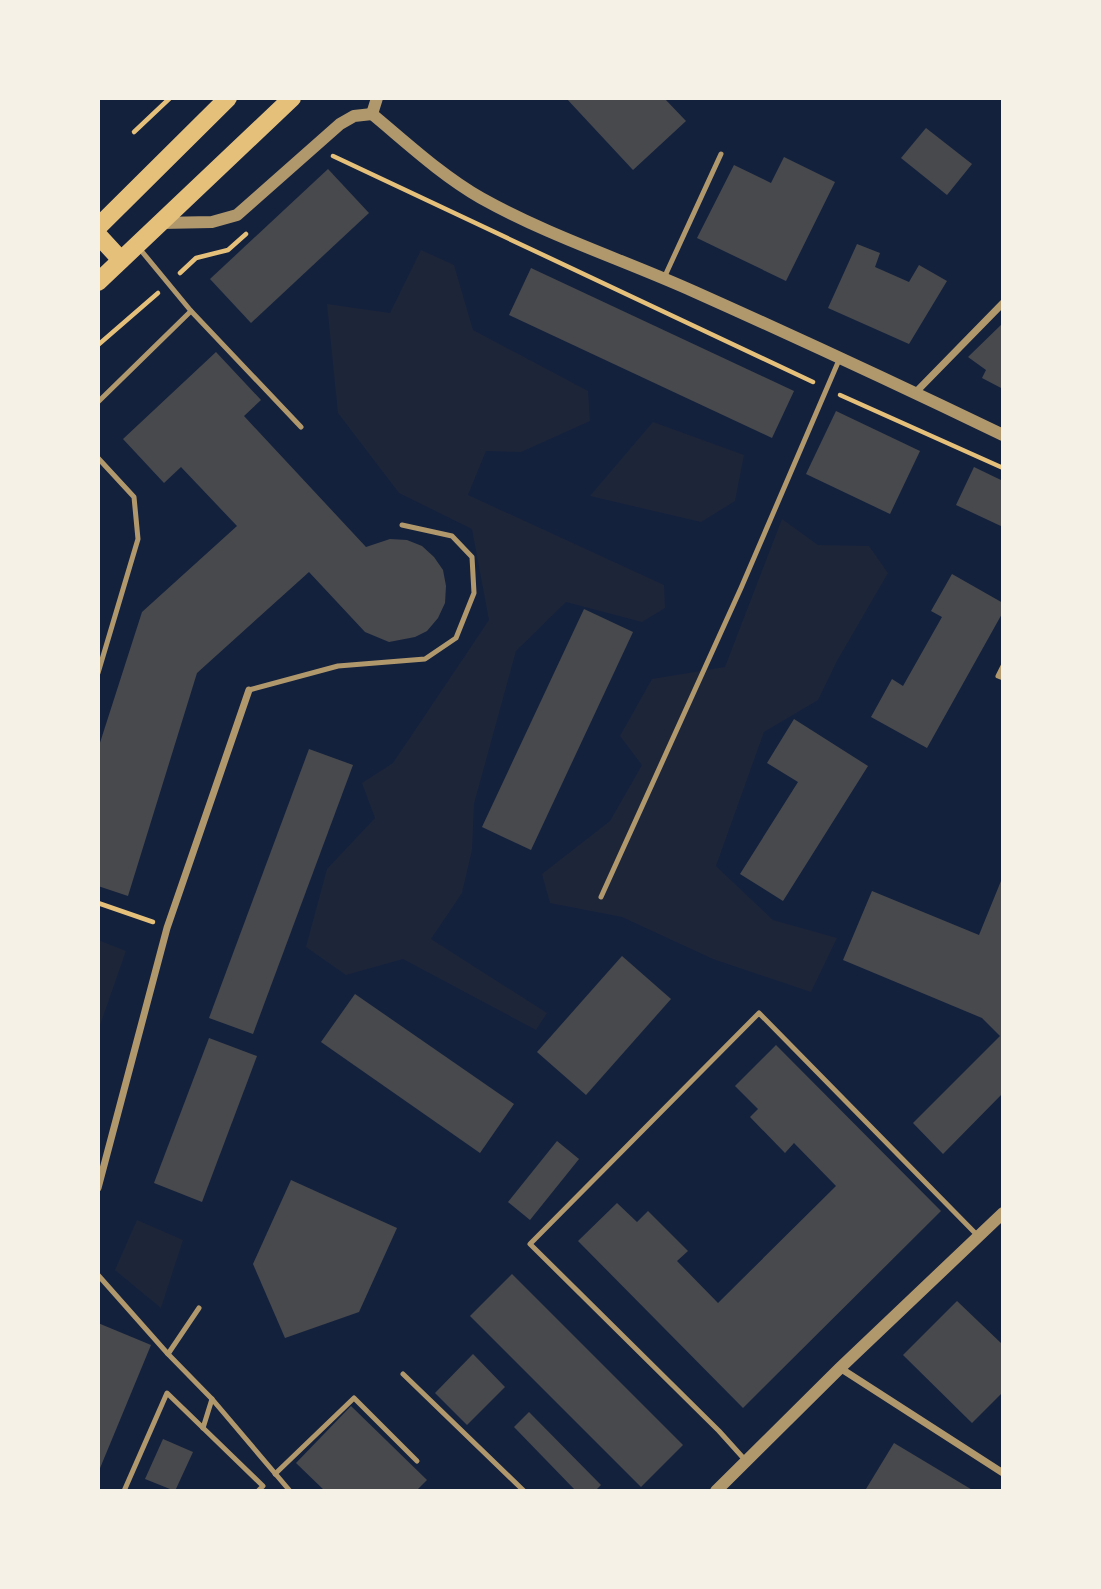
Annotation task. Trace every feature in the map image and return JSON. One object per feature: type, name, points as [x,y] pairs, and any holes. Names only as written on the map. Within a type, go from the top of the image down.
[{"type":"main road","points":[[98,227],[228,98]]},
{"type":"main road","points":[[98,282],[292,98]]},
{"type":"main road","points":[[98,235],[121,260]]},
{"type":"street","points":[[372,114],[377,98]]},
{"type":"street","points":[[161,223],[212,222],[237,215],[340,124],[354,116],[372,114],[439,169],[480,197],[537,226],[664,278],[840,357],[1003,435]]},
{"type":"street","points":[[915,393],[1003,303]]},
{"type":"street","points":[[98,1188],[167,928],[249,690]]},
{"type":"street","points":[[716,1491],[1003,1213]]},
{"type":"street","points":[[840,1368],[1003,1473]]},
{"type":"lane","points":[[664,278],[721,154]]},
{"type":"lane","points":[[136,246],[191,311],[301,427]]},
{"type":"lane","points":[[98,402],[191,311]]},
{"type":"lane","points":[[601,897],[741,588],[840,357]]},
{"type":"lane","points":[[98,458],[134,497],[138,539],[98,673]]},
{"type":"lane","points":[[249,690],[338,666],[425,659],[456,638],[474,593],[472,557],[453,537],[402,524]]},
{"type":"lane","points":[[1003,666],[998,676],[1003,678]]},
{"type":"lane","points":[[746,1461],[530,1244],[759,1013],[979,1237]]},
{"type":"lane","points":[[98,1275],[212,1398],[290,1491]]},
{"type":"lane","points":[[169,1354],[199,1308]]},
{"type":"lane","points":[[403,1374],[524,1491]]},
{"type":"lane","points":[[124,1491],[167,1393],[263,1486],[258,1491]]},
{"type":"lane","points":[[203,1428],[212,1398]]},
{"type":"lane","points":[[275,1475],[354,1398],[417,1461]]},
{"type":"path","points":[[134,132],[170,98]]},
{"type":"path","points":[[323,164],[332,156],[826,389],[1003,468]]},
{"type":"path","points":[[98,345],[196,258],[228,250],[247,233]]},
{"type":"path","points":[[98,903],[167,928]]},
{"type":"shaded area","points":[[421,250],[454,265],[473,330],[588,391],[590,421],[521,452],[486,451],[468,495],[664,585],[665,608],[642,622],[566,602],[516,651],[474,804],[472,850],[462,893],[431,939],[547,1013],[536,1030],[403,959],[346,975],[306,947],[327,869],[375,818],[362,783],[393,763],[489,620],[472,529],[399,493],[338,413],[327,304],[390,313]]},
{"type":"shaded area","points":[[653,422],[744,455],[735,501],[701,522],[590,496]]},
{"type":"shaded area","points":[[782,519],[818,545],[869,546],[888,573],[837,661],[818,700],[764,732],[716,866],[773,920],[837,938],[811,992],[713,959],[622,917],[550,903],[542,874],[610,821],[642,765],[620,736],[652,679],[725,667]]},
{"type":"shaded area","points":[[98,940],[126,951],[98,1031]]},
{"type":"shaded area","points":[[137,1220],[183,1240],[161,1308],[115,1270]]},
{"type":"building","points":[[566,98],[664,98],[686,121],[633,170]]},
{"type":"building","points":[[926,128],[972,164],[947,195],[901,158]]},
{"type":"building","points":[[784,157],[835,182],[786,281],[697,238],[734,165],[771,183]]},
{"type":"building","points":[[328,169],[369,213],[251,323],[210,279]]},
{"type":"building","points":[[857,244],[880,253],[875,267],[909,282],[919,265],[947,281],[909,344],[828,308]]},
{"type":"building","points":[[531,268],[794,391],[772,438],[509,315]]},
{"type":"building","points":[[1003,323],[1003,389],[982,378],[986,370],[968,357]]},
{"type":"building","points":[[216,352],[261,400],[244,416],[366,547],[390,539],[407,540],[422,546],[434,557],[443,570],[445,603],[438,618],[427,631],[415,637],[389,642],[365,632],[309,572],[197,673],[128,896],[98,886],[98,749],[142,612],[237,526],[181,467],[164,483],[123,439]]},
{"type":"building","points":[[836,411],[920,451],[890,514],[806,474]]},
{"type":"building","points":[[974,467],[1003,481],[1003,527],[956,505]]},
{"type":"building","points":[[952,574],[1003,603],[1003,612],[927,748],[871,717],[892,679],[903,686],[942,617],[931,611]]},
{"type":"building","points":[[584,609],[633,632],[531,850],[482,827]]},
{"type":"building","points":[[794,719],[868,766],[783,901],[740,874],[798,782],[767,763]]},
{"type":"building","points":[[309,749],[353,765],[253,1034],[209,1018]]},
{"type":"building","points":[[1003,876],[1003,1093],[943,1154],[913,1123],[1000,1036],[982,1018],[843,960],[872,891],[979,935]]},
{"type":"building","points":[[622,956],[671,999],[586,1095],[537,1052]]},
{"type":"building","points":[[355,994],[514,1104],[480,1153],[321,1042]]},
{"type":"building","points":[[209,1038],[257,1056],[202,1202],[154,1183]]},
{"type":"building","points":[[776,1045],[941,1211],[743,1408],[578,1241],[617,1203],[637,1222],[648,1211],[688,1251],[677,1261],[718,1303],[836,1186],[794,1143],[785,1153],[750,1117],[758,1109],[735,1086]]},
{"type":"building","points":[[557,1141],[579,1159],[530,1220],[508,1202]]},
{"type":"building","points":[[291,1180],[397,1228],[359,1312],[285,1338],[253,1264]]},
{"type":"building","points":[[512,1274],[683,1445],[641,1487],[470,1316]]},
{"type":"building","points":[[957,1301],[1003,1345],[1003,1392],[972,1423],[903,1355]]},
{"type":"building","points":[[98,1323],[151,1345],[98,1473]]},
{"type":"building","points":[[473,1354],[505,1387],[467,1425],[435,1393]]},
{"type":"building","points":[[351,1406],[427,1480],[416,1491],[325,1491],[296,1463]]},
{"type":"building","points":[[529,1412],[601,1485],[595,1491],[576,1491],[514,1427]]},
{"type":"building","points":[[163,1439],[193,1452],[175,1491],[145,1479]]},
{"type":"building","points":[[894,1443],[974,1491],[869,1491],[866,1489]]}]
